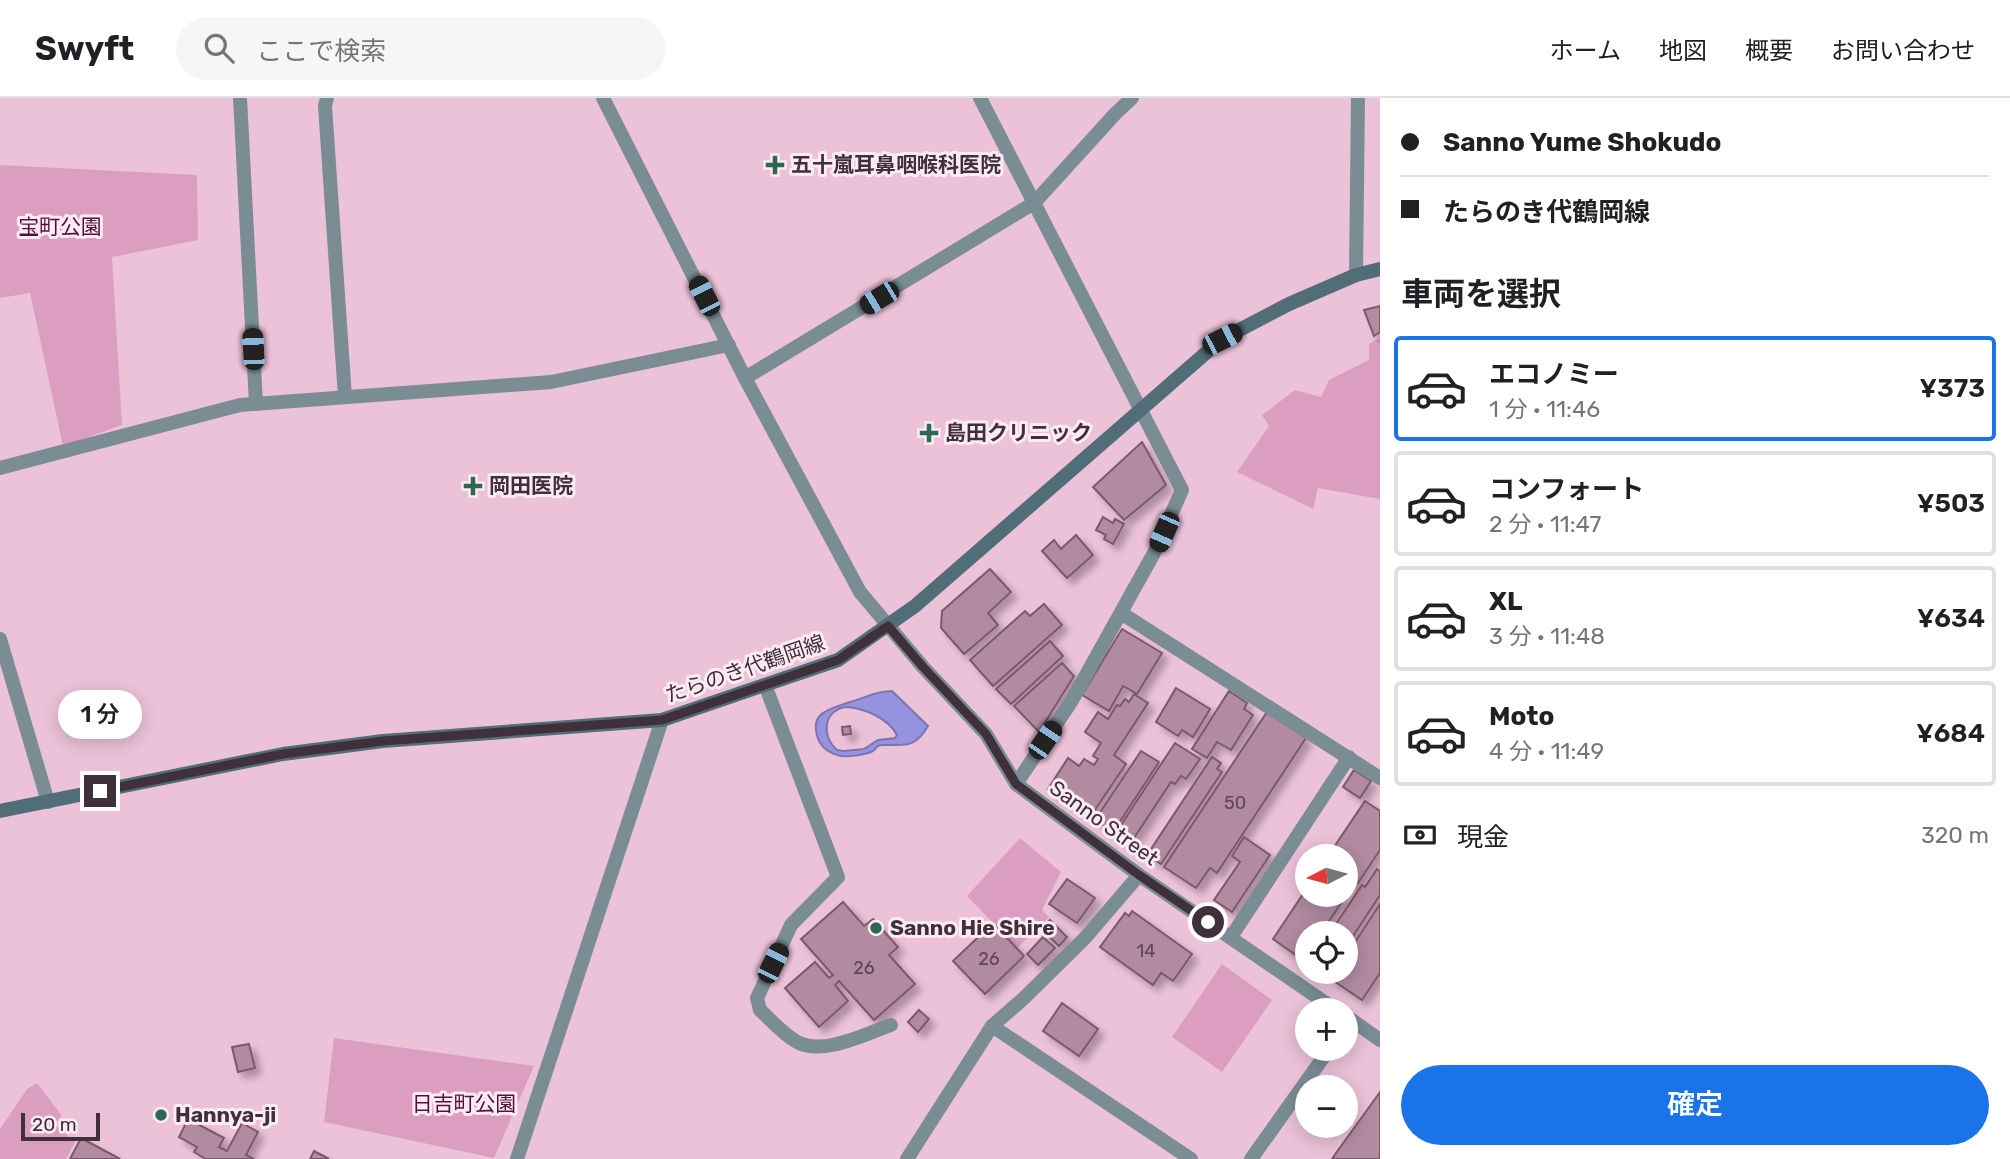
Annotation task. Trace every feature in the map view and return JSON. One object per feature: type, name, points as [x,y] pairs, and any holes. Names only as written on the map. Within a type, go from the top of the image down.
[{"type":"main road","name":"たらのき代鶴岡線","points":[[0,811],[283,754],[383,741],[662,720],[838,660],[915,606],[1222,339],[1289,304],[1356,275],[1380,269]]},
{"type":"street","points":[[240,98],[256,404]]},
{"type":"street","points":[[327,98],[325,106],[345,397]]},
{"type":"street","name":"Sanno Street","points":[[603,98],[746,378],[860,592],[923,667],[986,734],[1016,784],[1139,875],[1319,998]]},
{"type":"street","points":[[980,98],[1182,490],[1154,553],[1071,702],[1016,784]]},
{"type":"street","points":[[746,378],[1034,203],[1132,98]]},
{"type":"street","points":[[1356,275],[1358,98]]},
{"type":"street","points":[[0,468],[240,405],[551,382],[729,345]]},
{"type":"street","points":[[1121,613],[1380,778]]},
{"type":"street","points":[[0,639],[48,802]]},
{"type":"street","points":[[765,685],[838,877],[791,925],[757,998],[758,1005],[760,1010],[796,1042],[808,1046],[832,1045],[891,1025]]},
{"type":"street","points":[[517,1159],[662,720]]},
{"type":"street","points":[[1231,937],[1349,757]]},
{"type":"street","points":[[907,1159],[992,1026],[1085,938],[1139,875]]},
{"type":"street","points":[[992,1026],[1191,1159]]},
{"type":"street","points":[[1358,1027],[1380,1040]]},
{"type":"street","points":[[1251,1159],[1321,1061]]},
{"type":"green space","name":"宝町公園","points":[[0,165],[197,175],[198,240],[112,257],[122,425],[63,446],[30,293],[0,298]]},
{"type":"green space","points":[[1380,338],[1380,499],[1318,488],[1313,509],[1237,472],[1269,426],[1262,415],[1295,390],[1321,397],[1329,380],[1369,360],[1369,344]]},
{"type":"green space","points":[[1020,838],[1061,872],[1042,910],[1049,917],[1017,948],[967,896]]},
{"type":"green space","points":[[1222,964],[1272,1000],[1222,1072],[1172,1037]]},
{"type":"green space","name":"日吉町公園","points":[[334,1038],[534,1066],[494,1158],[324,1122]]},
{"type":"green space","points":[[37,1083],[62,1116],[54,1124],[75,1142],[66,1159],[0,1159],[0,1129],[27,1089]]},
{"type":"shaded area","points":[[892,691],[928,726],[918,739],[908,744],[880,745],[873,751],[853,756],[838,755],[823,746],[819,741],[816,724],[823,713]],"holes":[[[853,708],[882,719],[897,735],[895,738],[878,740],[864,749],[837,750],[828,738],[829,719],[838,709]]]},
{"type":"building","points":[[1380,306],[1380,332],[1374,336],[1364,310]]},
{"type":"building","points":[[1142,442],[1166,485],[1124,520],[1093,487]]},
{"type":"building","points":[[1103,517],[1113,523],[1115,519],[1124,524],[1113,544],[1104,539],[1106,535],[1096,530]]},
{"type":"building","points":[[1076,535],[1093,555],[1067,578],[1042,551],[1054,540],[1061,549]]},
{"type":"building","points":[[990,569],[1011,592],[988,613],[998,625],[964,654],[941,628],[942,611]]},
{"type":"building","points":[[1044,604],[1062,625],[993,686],[970,660],[1025,611],[1030,616]]},
{"type":"building","points":[[1122,629],[1162,653],[1137,694],[1123,686],[1109,711],[1082,695]]},
{"type":"building","points":[[1050,641],[1063,656],[1011,704],[996,689]]},
{"type":"building","points":[[1062,663],[1074,676],[1039,732],[1014,706]]},
{"type":"building","points":[[1176,688],[1210,709],[1193,737],[1182,730],[1178,736],[1156,722]]},
{"type":"building","points":[[1229,691],[1247,703],[1244,709],[1253,715],[1231,750],[1217,742],[1207,758],[1192,749]]},
{"type":"building","points":[[1134,694],[1148,703],[1114,755],[1126,764],[1090,817],[1048,789],[1068,758],[1079,766],[1084,759],[1094,765],[1098,759],[1093,756],[1101,743],[1085,732],[1098,712],[1108,719],[1117,705],[1120,706],[1125,699],[1129,702]]},
{"type":"building","points":[[1267,712],[1306,738],[1217,873],[1210,868],[1196,888],[1164,867]]},
{"type":"building","points":[[850,726],[851,734],[843,735],[842,727]]},
{"type":"building","points":[[1175,743],[1200,759],[1186,779],[1181,776],[1175,784],[1171,782],[1130,844],[1115,834]]},
{"type":"building","points":[[1141,751],[1159,762],[1113,832],[1095,820]]},
{"type":"building","points":[[1212,757],[1221,763],[1217,769],[1222,772],[1161,864],[1147,855]]},
{"type":"building","points":[[1354,770],[1371,781],[1360,798],[1343,787]]},
{"type":"building","points":[[1365,801],[1380,811],[1380,850],[1358,883],[1358,844],[1336,844]]},
{"type":"building","points":[[1244,837],[1270,855],[1232,912],[1214,900],[1240,862],[1232,856]]},
{"type":"building","points":[[1377,869],[1380,871],[1380,895],[1358,929],[1358,921],[1338,921],[1347,907],[1358,907],[1358,891],[1362,885],[1365,887]]},
{"type":"building","points":[[1067,879],[1095,898],[1077,923],[1049,904]]},
{"type":"building","points":[[843,902],[864,926],[873,919],[898,947],[889,955],[915,984],[874,1020],[839,981],[835,985],[848,1001],[819,1027],[785,988],[815,962],[829,978],[833,975],[801,939]]},
{"type":"building","points":[[1380,904],[1380,973],[1362,1000],[1338,984],[1358,984],[1358,938]]},
{"type":"building","points":[[1295,906],[1338,907],[1329,921],[1295,921],[1295,954],[1273,939]]},
{"type":"building","points":[[1132,911],[1192,954],[1173,981],[1161,973],[1153,985],[1100,947],[1125,913],[1129,916]]},
{"type":"building","points":[[1050,920],[1067,937],[1059,946],[1041,929]]},
{"type":"building","points":[[993,923],[1024,956],[985,994],[953,961]]},
{"type":"building","points":[[1043,937],[1055,948],[1038,965],[1027,954]]},
{"type":"building","points":[[1062,1003],[1098,1029],[1079,1056],[1043,1031]]},
{"type":"building","points":[[919,1010],[929,1019],[918,1032],[908,1022]]},
{"type":"building","points":[[249,1044],[255,1068],[238,1072],[232,1047]]},
{"type":"building","points":[[1380,1092],[1380,1159],[1332,1159],[1347,1138],[1358,1138],[1358,1122]]},
{"type":"building","points":[[188,1119],[224,1138],[219,1147],[227,1151],[242,1123],[258,1132],[246,1155],[254,1159],[206,1159],[194,1152],[197,1147],[179,1137]]},
{"type":"building","points":[[81,1138],[120,1159],[70,1159]]},
{"type":"building","points":[[314,1151],[329,1159],[310,1159]]},
{"type":"place","name":"五十嵐耳鼻咽喉科医院","points":[[775,165]]},
{"type":"place","name":"島田クリニック","points":[[929,433]]},
{"type":"place","name":"岡田医院","points":[[473,486]]},
{"type":"place","name":"Sanno Hie Shire","points":[[876,928]]},
{"type":"place","name":"Hannya-ji","points":[[161,1115]]},
{"type":"route","points":[[100,791],[283,754],[383,741],[662,720],[838,660],[888,626],[986,734],[1016,784],[1139,875],[1208,922]]}]
